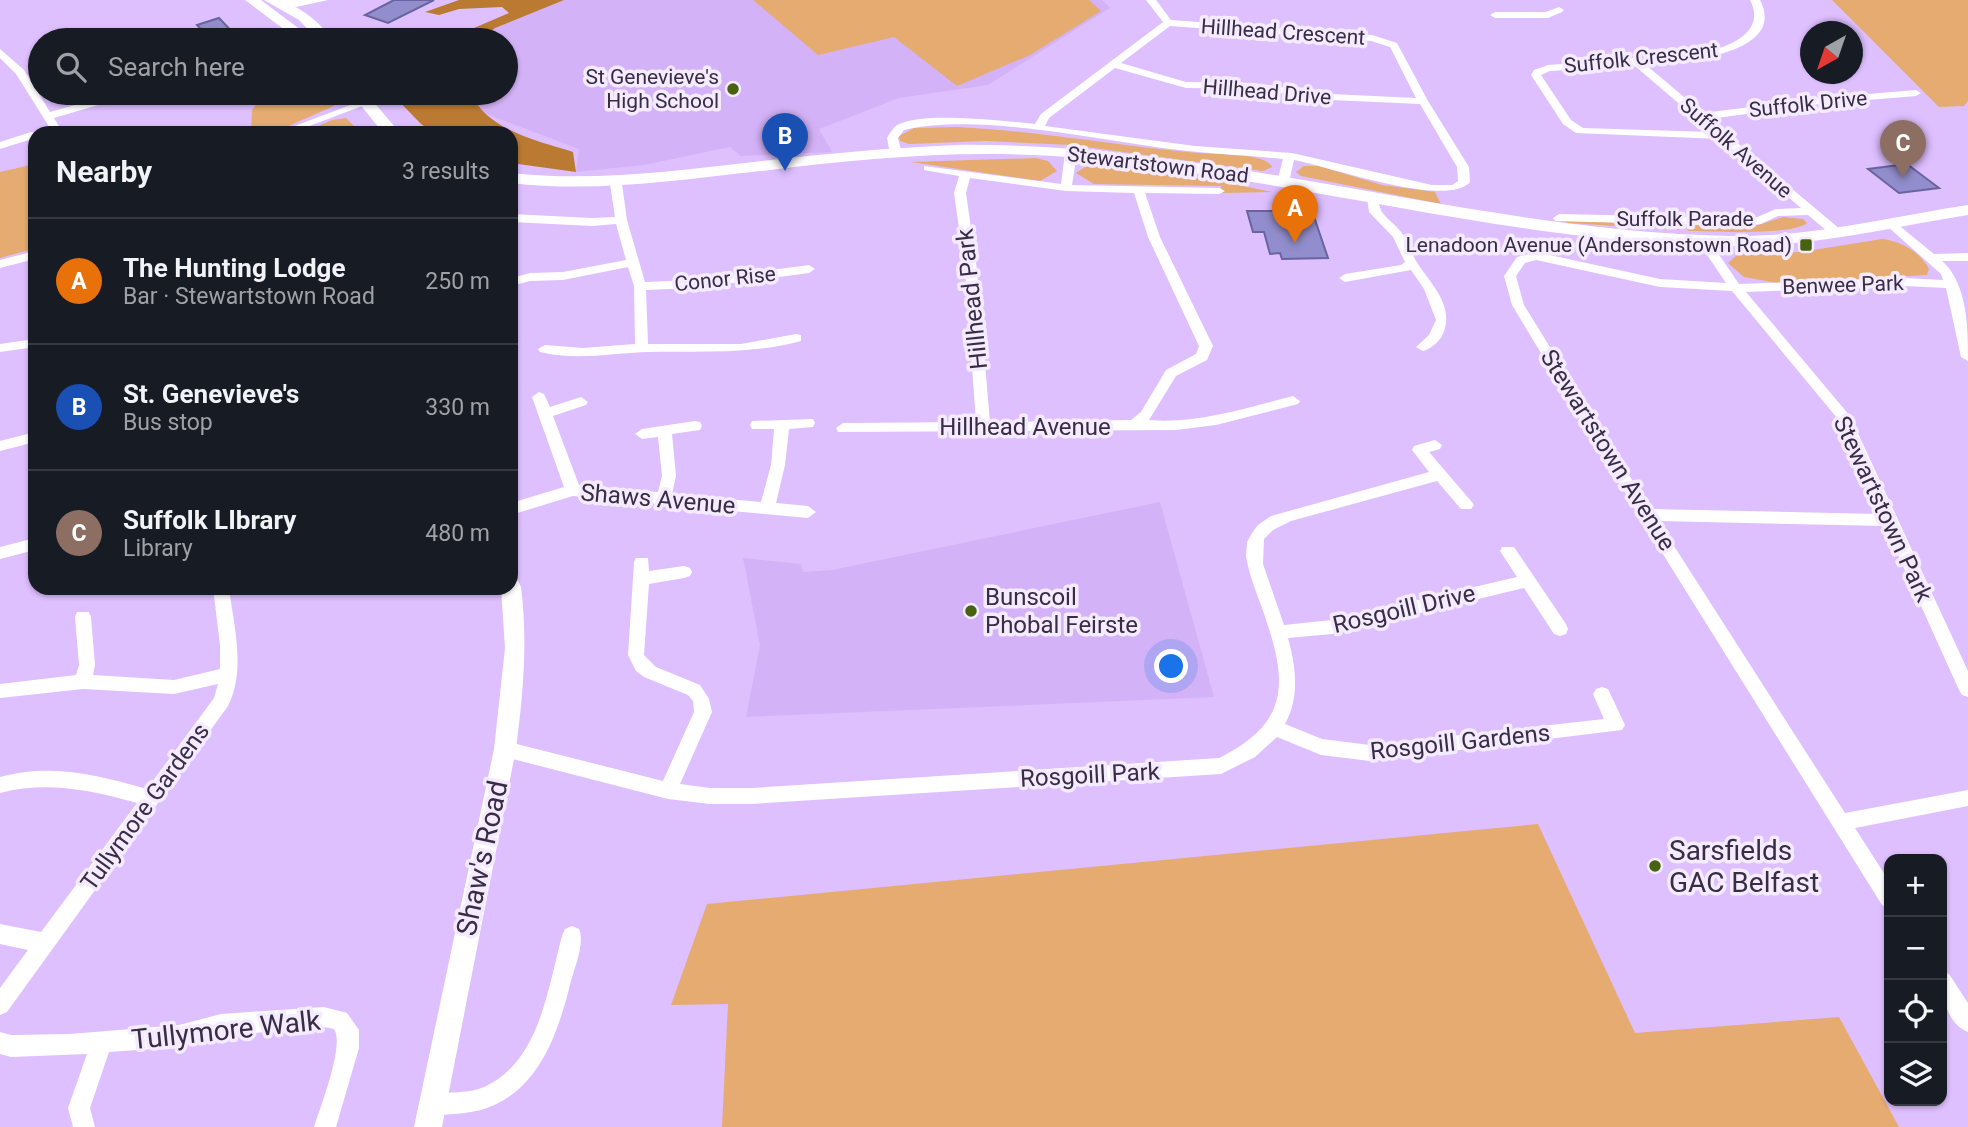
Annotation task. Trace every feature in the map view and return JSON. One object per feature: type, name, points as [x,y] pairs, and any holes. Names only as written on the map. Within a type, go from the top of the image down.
[{"type":"main road","points":[[252,0],[292,28]]},
{"type":"main road","points":[[271,0],[304,17],[315,28]]},
{"type":"main road","points":[[368,105],[386,126]]},
{"type":"main road","name":"Stewartstown Road","points":[[518,179],[569,184],[616,184],[896,154],[979,149],[1071,153],[1283,182],[1520,224],[1703,240],[1780,240],[1968,210]]},
{"type":"street","points":[[271,0],[296,4],[322,0]]},
{"type":"street","points":[[287,24],[304,17],[330,0]]},
{"type":"street","points":[[1151,0],[1168,23]]},
{"type":"street","points":[[1548,0],[1559,10]]},
{"type":"street","name":"Suffolk Crescent","points":[[1722,136],[1580,131],[1567,122],[1536,75],[1549,68],[1710,53],[1745,42],[1755,32],[1759,22],[1761,10],[1755,0]]},
{"type":"street","points":[[1495,15],[1549,15],[1559,10],[1571,11]]},
{"type":"street","name":"Hillhead Crescent","points":[[896,154],[892,138],[900,128],[956,122],[1038,128],[1198,149],[1289,157],[1321,162],[1379,180],[1441,190],[1458,188],[1464,184],[1466,174],[1394,45],[1383,40],[1273,29],[1168,23],[1045,116],[1038,128]]},
{"type":"street","points":[[0,52],[14,64],[28,85]]},
{"type":"street","name":"Suffolk Avenue","points":[[1635,61],[1837,233]]},
{"type":"street","points":[[0,69],[14,64]]},
{"type":"street","name":"Hillhead Drive","points":[[1115,65],[1186,85],[1253,86],[1331,97],[1423,101]]},
{"type":"street","name":"Suffolk Drive","points":[[1699,117],[1820,101],[1916,93]]},
{"type":"street","points":[[41,105],[54,126]]},
{"type":"street","points":[[48,116],[86,105]]},
{"type":"street","points":[[297,126],[346,105]]},
{"type":"street","points":[[0,146],[28,137]]},
{"type":"street","points":[[1066,188],[1071,153]]},
{"type":"street","points":[[1283,182],[1289,157]]},
{"type":"street","points":[[928,168],[1066,188],[1219,191]]},
{"type":"street","name":"Hillhead Park","points":[[965,173],[960,193],[971,270],[983,425]]},
{"type":"street","name":"Conor Rise","points":[[616,184],[621,220],[640,286],[642,348]]},
{"type":"street","name":"Hillhead Avenue","points":[[844,428],[983,425],[1112,427],[1136,424],[1146,415],[1171,373],[1202,357],[1206,346],[1154,237],[1139,191]]},
{"type":"street","points":[[1373,197],[1372,209],[1375,216],[1391,228],[1432,293],[1442,320],[1436,337],[1423,347]]},
{"type":"street","name":"Suffolk Parade","points":[[1559,218],[1744,222],[1757,221],[1776,213],[1809,211]]},
{"type":"street","points":[[518,218],[592,222],[621,220]]},
{"type":"street","points":[[1891,223],[1947,272],[1968,357]]},
{"type":"street","name":"Stewartstown Park","points":[[1703,240],[1735,286],[1843,416],[1889,520],[1962,662],[1968,690]]},
{"type":"street","name":"Stewartstown Avenue","points":[[1735,286],[1660,282],[1546,256],[1527,257],[1512,270],[1510,285],[1518,305],[1646,515],[1884,890]]},
{"type":"street","points":[[0,264],[28,257]]},
{"type":"street","points":[[1933,258],[1968,257]]},
{"type":"street","points":[[518,280],[563,276],[633,262]]},
{"type":"street","points":[[1345,278],[1405,268],[1411,263]]},
{"type":"street","name":"Conor Rise","points":[[640,286],[694,284],[809,270]]},
{"type":"street","name":"Benwee Park","points":[[1735,286],[1744,288],[1905,282],[1951,284]]},
{"type":"street","points":[[545,349],[580,354],[697,346],[738,350],[770,347],[796,338]]},
{"type":"street","points":[[0,348],[28,344]]},
{"type":"street","points":[[539,397],[573,490]]},
{"type":"street","points":[[1136,424],[1155,427],[1197,424],[1293,401]]},
{"type":"street","points":[[545,414],[581,402]]},
{"type":"street","points":[[757,425],[808,423]]},
{"type":"street","points":[[767,508],[778,465],[782,424]]},
{"type":"street","points":[[642,434],[695,426]]},
{"type":"street","points":[[664,498],[669,476],[665,430]]},
{"type":"street","points":[[0,446],[28,439]]},
{"type":"street","points":[[1435,445],[1419,450],[1466,505]]},
{"type":"street","name":"Rosgoill Park","points":[[505,749],[667,791],[710,796],[752,796],[1222,766],[1241,758],[1274,728],[1289,684],[1288,666],[1279,632],[1260,583],[1254,554],[1255,543],[1261,531],[1287,516],[1439,475]]},
{"type":"street","name":"Shaws Avenue","points":[[518,507],[573,490],[808,512]]},
{"type":"street","points":[[1646,515],[1889,520]]},
{"type":"street","points":[[0,553],[28,546]]},
{"type":"street","points":[[1508,551],[1560,629]]},
{"type":"street","points":[[667,791],[703,712],[703,704],[695,689],[649,671],[638,663],[636,655],[641,571],[684,572]]},
{"type":"street","name":"Rosgoill Drive","points":[[1279,632],[1332,627],[1529,581]]},
{"type":"street","name":"Tullymore Gardens","points":[[0,1005],[222,701],[229,674],[222,595]]},
{"type":"street","name":"Shaw's Road","points":[[430,1116],[505,749],[515,680],[512,595]]},
{"type":"street","points":[[83,617],[87,665],[83,682]]},
{"type":"street","points":[[0,691],[83,682],[174,687],[229,674]]},
{"type":"street","name":"Rosgoill Gardens","points":[[1274,728],[1321,747],[1370,753],[1616,725],[1602,694]]},
{"type":"street","points":[[0,785],[43,775],[78,780],[149,798]]},
{"type":"street","points":[[1842,822],[1965,799]]},
{"type":"street","points":[[0,934],[46,943]]},
{"type":"street","points":[[430,1116],[493,1094],[515,1078],[531,1060],[546,1028],[572,936]]},
{"type":"street","points":[[1947,989],[1968,1022]]},
{"type":"street","name":"Tullymore Walk","points":[[0,1043],[11,1046],[102,1043],[179,1035],[221,1025],[324,1017],[340,1020],[348,1030],[348,1048],[325,1127]]},
{"type":"street","points":[[84,1127],[79,1108],[102,1043]]},
{"type":"shaded area","points":[[459,0],[564,0],[495,28],[474,28],[509,13],[502,7],[459,9],[439,15],[425,12]]},
{"type":"shaded area","name":"St Genevieve's High School","points":[[563,0],[1102,0],[1110,8],[988,85],[899,98],[819,129],[832,152],[741,156],[730,147],[644,165],[576,172],[579,149],[481,112],[475,105],[518,105],[518,28],[493,28]]},
{"type":"shaded area","points":[[753,0],[1089,0],[1101,11],[1030,55],[957,86],[894,37],[818,55]]},
{"type":"shaded area","points":[[1832,0],[1968,0],[1968,101],[1964,106],[1939,107],[1863,31],[1863,21],[1853,21]]},
{"type":"shaded area","points":[[256,105],[334,106],[288,126],[251,126],[252,110]]},
{"type":"shaded area","points":[[403,105],[477,105],[503,126],[424,126]]},
{"type":"shaded area","points":[[346,118],[354,126],[318,126]]},
{"type":"shaded area","points":[[957,127],[1239,155],[1261,159],[1272,167],[1263,171],[1072,145],[985,141],[909,144],[900,141],[899,136],[914,128]]},
{"type":"shaded area","points":[[518,134],[573,152],[576,172],[518,164]]},
{"type":"shaded area","points":[[1036,158],[1048,161],[1057,171],[1040,181],[911,162]]},
{"type":"shaded area","points":[[1096,165],[1224,182],[1272,192],[1223,193],[1221,186],[1094,184],[1076,173],[1085,167]]},
{"type":"shaded area","points":[[28,166],[28,250],[0,258],[0,172]]},
{"type":"shaded area","points":[[1304,166],[1319,166],[1382,185],[1435,192],[1441,204],[1301,176],[1296,172]]},
{"type":"shaded area","points":[[1783,217],[1803,219],[1807,223],[1785,230],[1750,232],[1688,231],[1685,224],[1758,225]]},
{"type":"shaded area","points":[[1560,221],[1680,224],[1684,230],[1568,223]]},
{"type":"shaded area","points":[[1882,239],[1903,245],[1915,253],[1929,269],[1927,275],[1777,283],[1744,277],[1728,263],[1738,254],[1801,252]]},
{"type":"shaded area","name":"Bunscoil Phobal Feirste","points":[[1160,502],[1214,697],[746,717],[760,645],[743,558],[801,564],[803,572],[832,570]]},
{"type":"shaded area","points":[[1538,824],[1635,1033],[1839,1017],[1884,1100],[1884,1106],[1888,1106],[1899,1127],[722,1127],[728,1004],[671,1005],[707,904]]},
{"type":"building","points":[[394,0],[434,0],[388,23],[365,15]]},
{"type":"building","points":[[219,18],[229,28],[200,28],[197,25]]},
{"type":"building","points":[[1907,164],[1939,188],[1899,193],[1868,169]]},
{"type":"building","points":[[1247,211],[1312,211],[1328,258],[1282,259],[1280,253],[1270,254],[1264,232],[1253,232]]},
{"type":"place","name":"St Genevieve's High School","points":[[733,89]]},
{"type":"place","name":"St. Genevieve's","points":[[785,171]]},
{"type":"place","name":"Suffolk LIbrary","points":[[1903,178]]},
{"type":"place","name":"The Hunting Lodge","points":[[1295,243]]},
{"type":"place","name":"Lenadoon Avenue (Andersonstown Road)","points":[[1806,245]]},
{"type":"place","name":"Bunscoil Phobal Feirste","points":[[971,611]]},
{"type":"place","name":"Sarsfields GAC Belfast","points":[[1655,866]]}]
